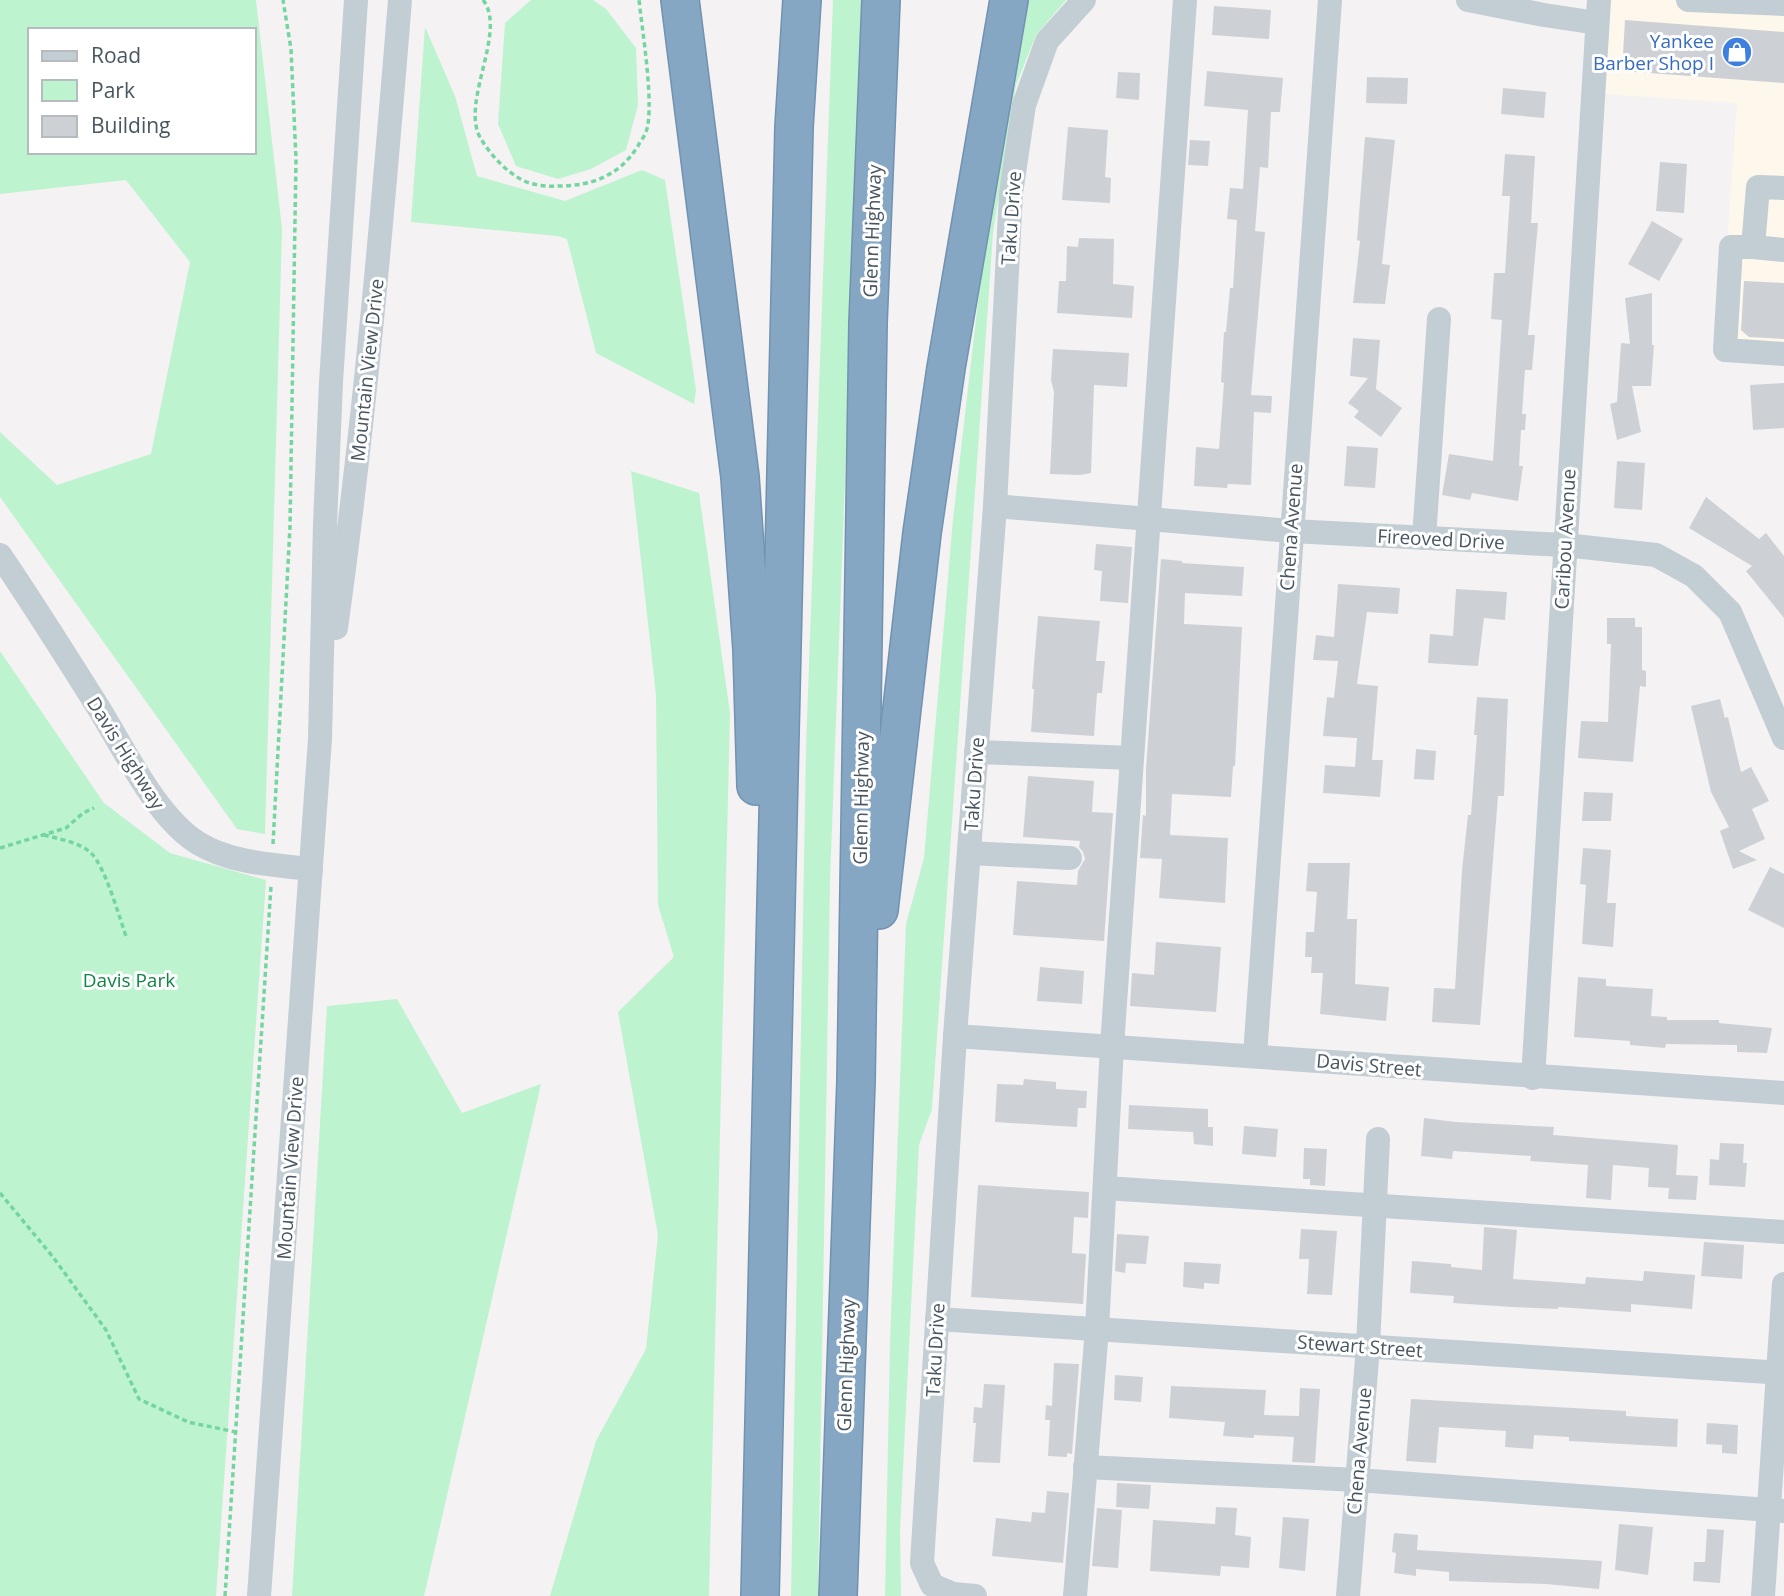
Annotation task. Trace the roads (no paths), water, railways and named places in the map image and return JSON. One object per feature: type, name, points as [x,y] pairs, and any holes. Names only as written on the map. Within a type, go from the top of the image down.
[{"type":"highway","points":[[680,0],[740,477],[752,649],[770,1192]]},
{"type":"highway","points":[[760,1596],[794,127],[792,0]]},
{"type":"highway","points":[[794,127],[802,0]]},
{"type":"highway","name":"Glenn Highway","points":[[838,1596],[856,1081],[868,323],[881,0]]},
{"type":"highway","points":[[856,1081],[883,884],[924,520],[946,368],[1009,0]]},
{"type":"street","name":"Mountain View Drive","points":[[259,1596],[320,739],[331,382],[356,0]]},
{"type":"street","name":"Mountain View Drive","points":[[320,739],[349,531],[378,275],[400,0]]},
{"type":"street","name":"Taku Drive","points":[[975,1596],[953,1594],[932,1585],[922,1563],[955,1036],[995,506],[1011,193],[1024,105],[1047,41],[1084,0]]},
{"type":"street","points":[[1075,1596],[1097,1329],[1112,1046],[1185,0]]},
{"type":"street","name":"Chena Avenue","points":[[1255,1055],[1330,0]]},
{"type":"street","points":[[1468,0],[1544,15],[1598,11]]},
{"type":"street","points":[[1688,0],[1784,4]]},
{"type":"street","name":"Caribou Avenue","points":[[1533,1078],[1598,11]]},
{"type":"street","points":[[1753,247],[1758,187],[1784,188]]},
{"type":"street","points":[[1784,250],[1731,247],[1725,350],[1784,354]]},
{"type":"street","points":[[1424,538],[1439,318]]},
{"type":"street","name":"Fireoved Drive","points":[[995,506],[1291,531],[1565,545],[1656,555],[1694,576],[1730,612],[1784,738]]},
{"type":"street","name":"Davis Highway","points":[[0,555],[46,622],[165,816],[199,844],[221,854],[311,869]]},
{"type":"street","points":[[976,752],[1132,758]]},
{"type":"street","points":[[969,853],[1070,858]]},
{"type":"street","name":"Davis Street","points":[[955,1036],[1255,1055],[1533,1078],[1784,1093]]},
{"type":"street","name":"Chena Avenue","points":[[1348,1596],[1368,1346],[1378,1139]]},
{"type":"street","points":[[1105,1188],[1784,1232]]},
{"type":"street","points":[[1763,1596],[1776,1511],[1784,1284]]},
{"type":"street","name":"Stewart Street","points":[[937,1319],[1780,1372]]},
{"type":"street","points":[[1085,1467],[1357,1480],[1776,1511]]},
{"type":"place","name":"Yankee Barber Shop I","points":[[1737,52]]},
{"type":"park label","name":"Davis Park","points":[[129,980]]}]
